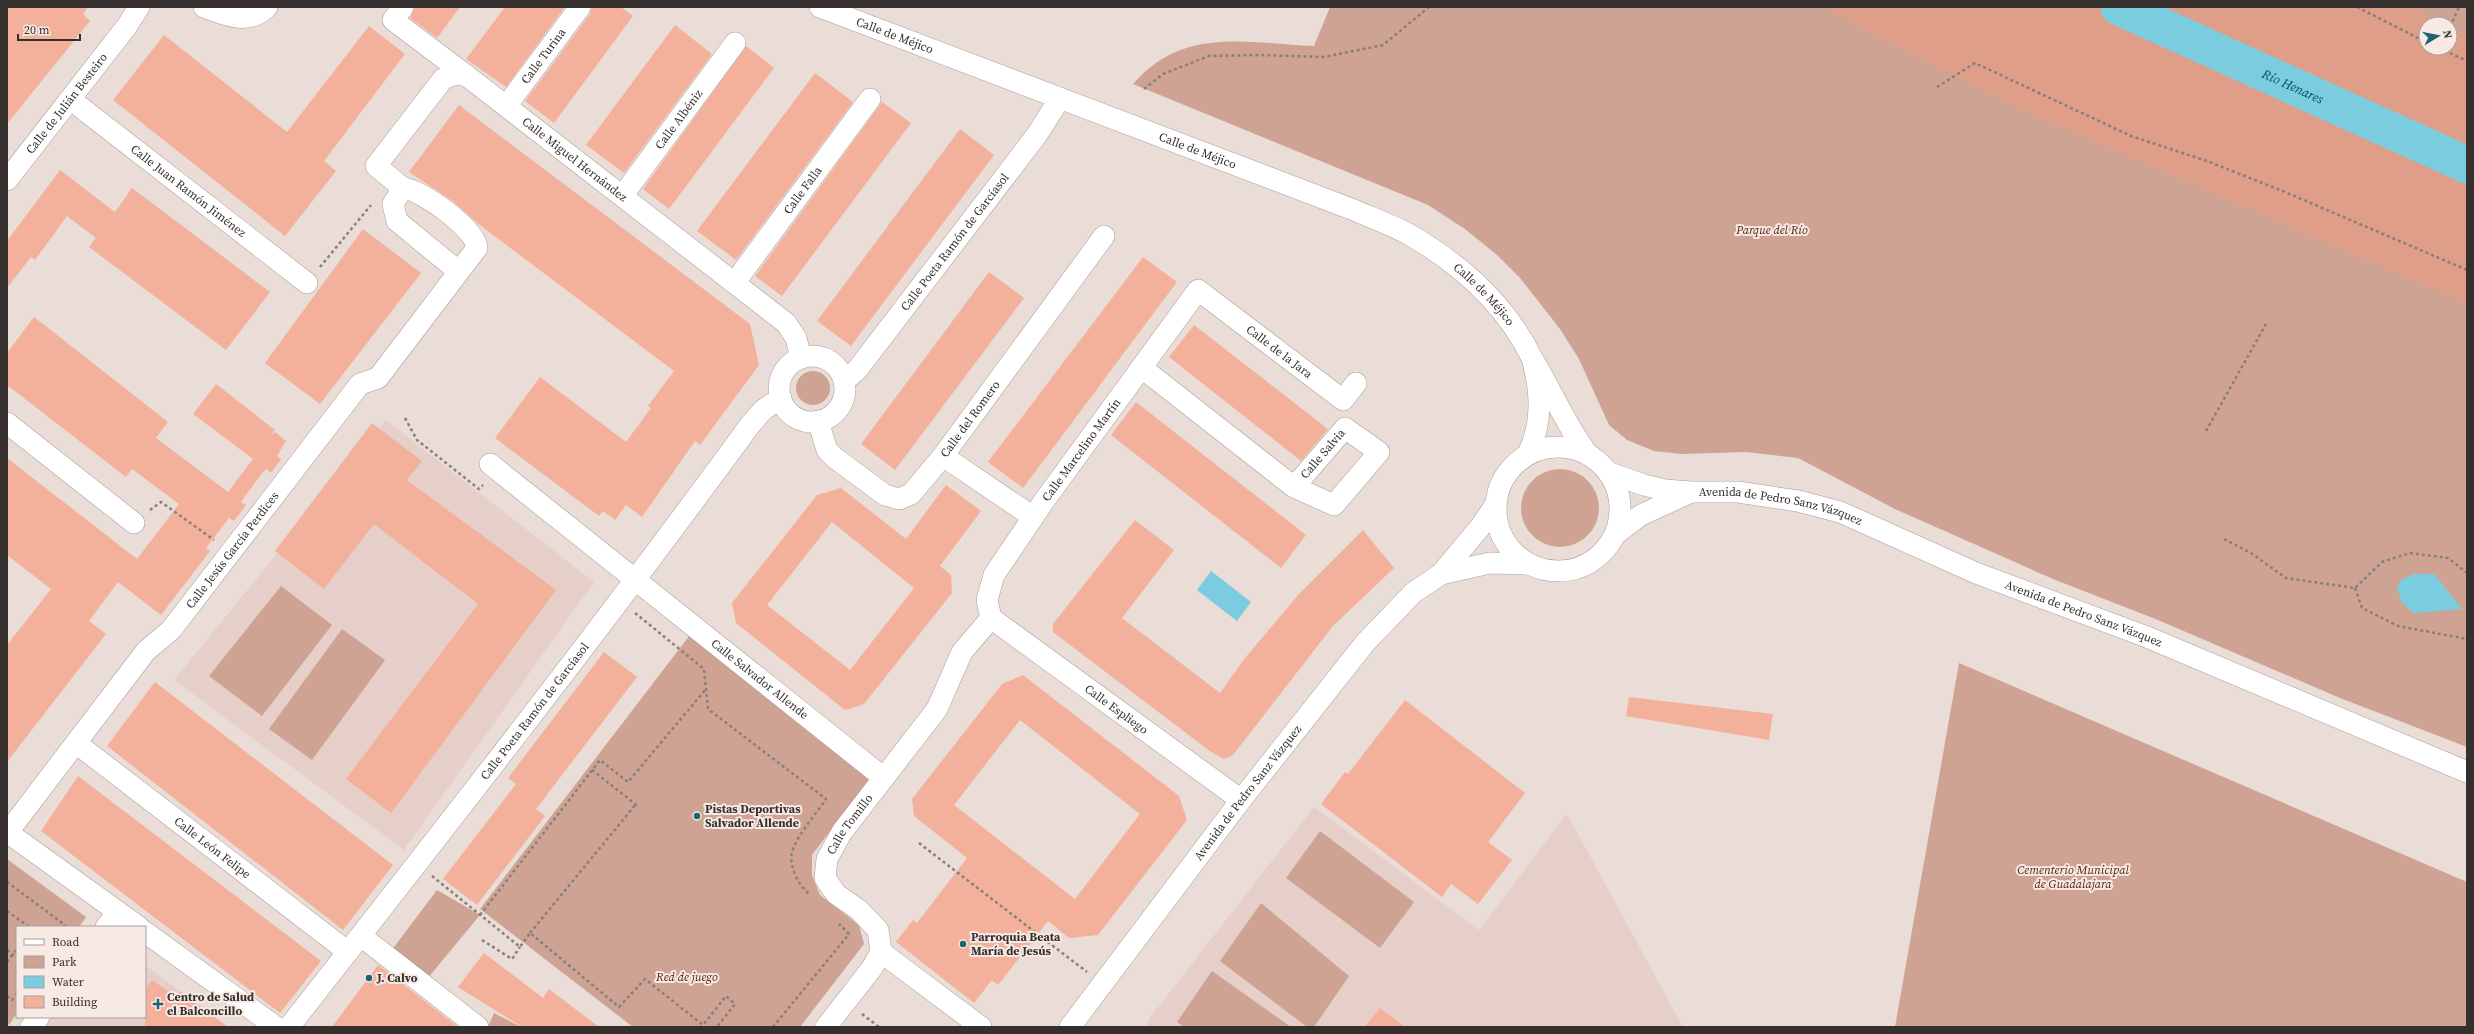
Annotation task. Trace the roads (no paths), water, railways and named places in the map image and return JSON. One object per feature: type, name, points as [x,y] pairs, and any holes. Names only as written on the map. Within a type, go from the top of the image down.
[{"type":"street","name":"Calle de Julián Besteiro","points":[[7,180],[139,7]]},
{"type":"street","points":[[204,7],[229,17],[245,19],[261,13],[266,7]]},
{"type":"street","name":"Calle Miguel Hernández","points":[[403,7],[393,20],[507,105],[735,282],[789,327],[796,338],[801,358]]},
{"type":"street","name":"Calle Turina","points":[[507,105],[580,7]]},
{"type":"street","name":"Calle de Méjico","points":[[820,7],[1059,100],[1354,210],[1409,235],[1455,264],[1510,320],[1556,399],[1571,431],[1587,453]]},
{"type":"street","name":"Calle Albéniz","points":[[622,195],[735,44]]},
{"type":"street","points":[[458,271],[397,221],[393,204],[397,184],[376,166],[443,79],[455,74],[467,76]]},
{"type":"street","name":"Calle Falla","points":[[735,282],[870,98]]},
{"type":"street","name":"Calle Juan Ramón Jiménez","points":[[70,99],[307,283]]},
{"type":"street","name":"Calle Poeta Ramón de Garcíasol","points":[[844,381],[857,370],[1036,136],[1059,100]]},
{"type":"street","name":"Calle Jesús García Perdices","points":[[7,832],[146,651],[171,630],[360,384],[378,378],[477,248],[477,240],[469,230],[420,193],[397,184]]},
{"type":"street","name":"Calle del Romero","points":[[818,421],[827,450],[835,458],[884,495],[899,499],[911,494],[943,456],[1104,236]]},
{"type":"street","name":"Calle Marcelino Martín","points":[[992,618],[987,600],[994,575],[1033,518],[1198,290]]},
{"type":"street","name":"Calle de la Jara","points":[[1198,290],[1343,400],[1356,383]]},
{"type":"street","points":[[819,356],[828,360],[835,365],[844,381],[845,390],[840,407],[826,419],[810,422],[795,416],[784,406],[781,398],[780,388],[783,374],[792,363],[801,358],[819,356]]},
{"type":"street","name":"Calle de Méjico","points":[[1528,454],[1534,441],[1540,405],[1539,383],[1532,358]]},
{"type":"street","name":"Calle Salvia","points":[[1142,368],[1294,487]]},
{"type":"street","name":"Calle Poeta Ramón de Garcíasol","points":[[290,1027],[418,864],[634,581],[750,425],[763,410],[781,398]]},
{"type":"street","points":[[7,423],[134,523]]},
{"type":"street","points":[[1557,446],[1573,448],[1587,453],[1610,473],[1616,484],[1621,509],[1616,534],[1608,547],[1598,558],[1572,570],[1557,572],[1529,564],[1517,556],[1500,533],[1496,504],[1499,489],[1506,475],[1516,463],[1528,454],[1542,448],[1557,446]]},
{"type":"street","points":[[943,456],[1033,518]]},
{"type":"street","name":"Calle Salvador Allende","points":[[490,464],[634,581],[884,778]]},
{"type":"street","name":"Avenida de Pedro Sanz Vázquez","points":[[1610,473],[1644,485],[1691,492],[1717,491],[1745,493],[1798,502],[1840,512],[1976,573],[2147,637],[2467,772]]},
{"type":"street","name":"Avenida de Pedro Sanz Vázquez","points":[[1616,534],[1647,512],[1691,492]]},
{"type":"street","name":"Avenida de Pedro Sanz Vázquez","points":[[1070,1027],[1241,800],[1365,643],[1413,593],[1441,574],[1481,526],[1496,504]]},
{"type":"street","name":"Avenida de Pedro Sanz Vázquez","points":[[1441,574],[1490,564],[1529,564]]},
{"type":"street","name":"Calle Tomillo","points":[[881,952],[878,930],[859,910],[836,894],[825,878],[827,859],[842,832],[937,709],[962,652],[992,618]]},
{"type":"street","name":"Calle Espliego","points":[[992,618],[1241,800]]},
{"type":"street","name":"Calle León Felipe","points":[[76,743],[348,952]]},
{"type":"street","points":[[7,832],[112,919],[136,926]]},
{"type":"street","points":[[146,933],[276,1027]]},
{"type":"street","points":[[361,936],[478,1027]]},
{"type":"street","points":[[826,1027],[872,968],[881,952],[981,1027]]},
{"type":"street","points":[[31,1027],[37,1018]]},
{"type":"water","points":[[1211,571],[1251,602],[1237,621],[1197,590]]},
{"type":"water","points":[[2414,574],[2434,574],[2462,609],[2414,613],[2402,603],[2397,588],[2401,580]]},
{"type":"waterway","name":"Río Henares","points":[[2119,7],[2467,165]]},
{"type":"place","name":"Pistas Deportivas Salvador Allende","points":[[697,816]]},
{"type":"place","name":"Parroquia Beata María de Jesús","points":[[963,944]]},
{"type":"place","name":"J. Calvo","points":[[369,978]]},
{"type":"place","name":"Centro de Salud el Balconcillo","points":[[158,1004]]},
{"type":"park label","name":"Parque del Río","points":[[1772,230]]},
{"type":"park label","name":"Cementerio Municipal de Guadalajara","points":[[2073,877]]},
{"type":"park label","name":"Red de juego","points":[[687,977]]}]
